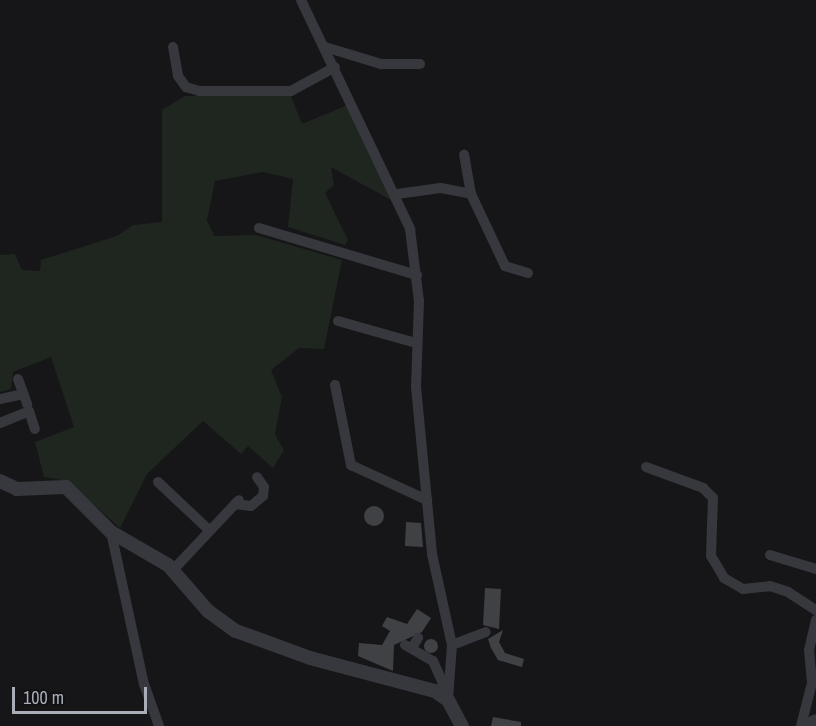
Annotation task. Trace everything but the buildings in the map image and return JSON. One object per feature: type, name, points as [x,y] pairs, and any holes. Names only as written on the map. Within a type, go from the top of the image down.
[{"type":"street","points":[[301,0],[397,194],[410,229],[417,275],[416,343],[434,580],[452,645],[448,697]]},
{"type":"street","points":[[174,47],[178,76],[186,87],[199,91],[291,91],[335,67]]},
{"type":"street","points":[[326,47],[381,64],[420,64]]},
{"type":"street","points":[[464,155],[471,194],[505,266],[528,273]]},
{"type":"street","points":[[397,194],[441,188],[471,194]]},
{"type":"street","points":[[259,228],[417,275]]},
{"type":"street","points":[[338,321],[416,343]]},
{"type":"street","points":[[0,399],[25,399],[18,379]]},
{"type":"street","points":[[335,385],[351,465],[427,500]]},
{"type":"street","points":[[0,423],[29,411],[35,429]]},
{"type":"street","points":[[646,467],[703,488],[713,498],[711,556],[724,578],[743,589],[770,586],[788,592],[816,610]]},
{"type":"street","points":[[173,570],[237,502],[251,506],[263,496],[264,486],[257,477]]},
{"type":"street","points":[[0,481],[17,489],[66,487],[111,532],[173,570],[208,611],[236,631],[309,658],[423,687],[448,697]]},
{"type":"street","points":[[158,482],[210,531]]},
{"type":"street","points":[[111,532],[144,684],[159,726]]},
{"type":"street","points":[[770,555],[816,569]]},
{"type":"street","points":[[801,726],[812,683],[809,650],[816,620]]},
{"type":"street","points":[[452,645],[486,632]]},
{"type":"street","points":[[418,638],[408,647],[433,661],[462,726]]},
{"type":"street","points":[[807,726],[816,721]]},
{"type":"shaded area","points":[[185,96],[291,96],[302,124],[348,105],[393,201],[331,167],[334,185],[325,193],[348,240],[345,245],[288,227],[293,179],[263,172],[215,181],[207,220],[214,236],[256,235],[342,260],[324,349],[299,348],[271,370],[282,397],[275,434],[284,450],[273,468],[248,446],[241,454],[203,421],[147,474],[120,528],[67,481],[44,477],[35,442],[74,427],[51,357],[13,372],[11,389],[0,392],[0,255],[15,254],[22,270],[40,271],[41,260],[117,236],[133,225],[162,222],[162,110]]}]
